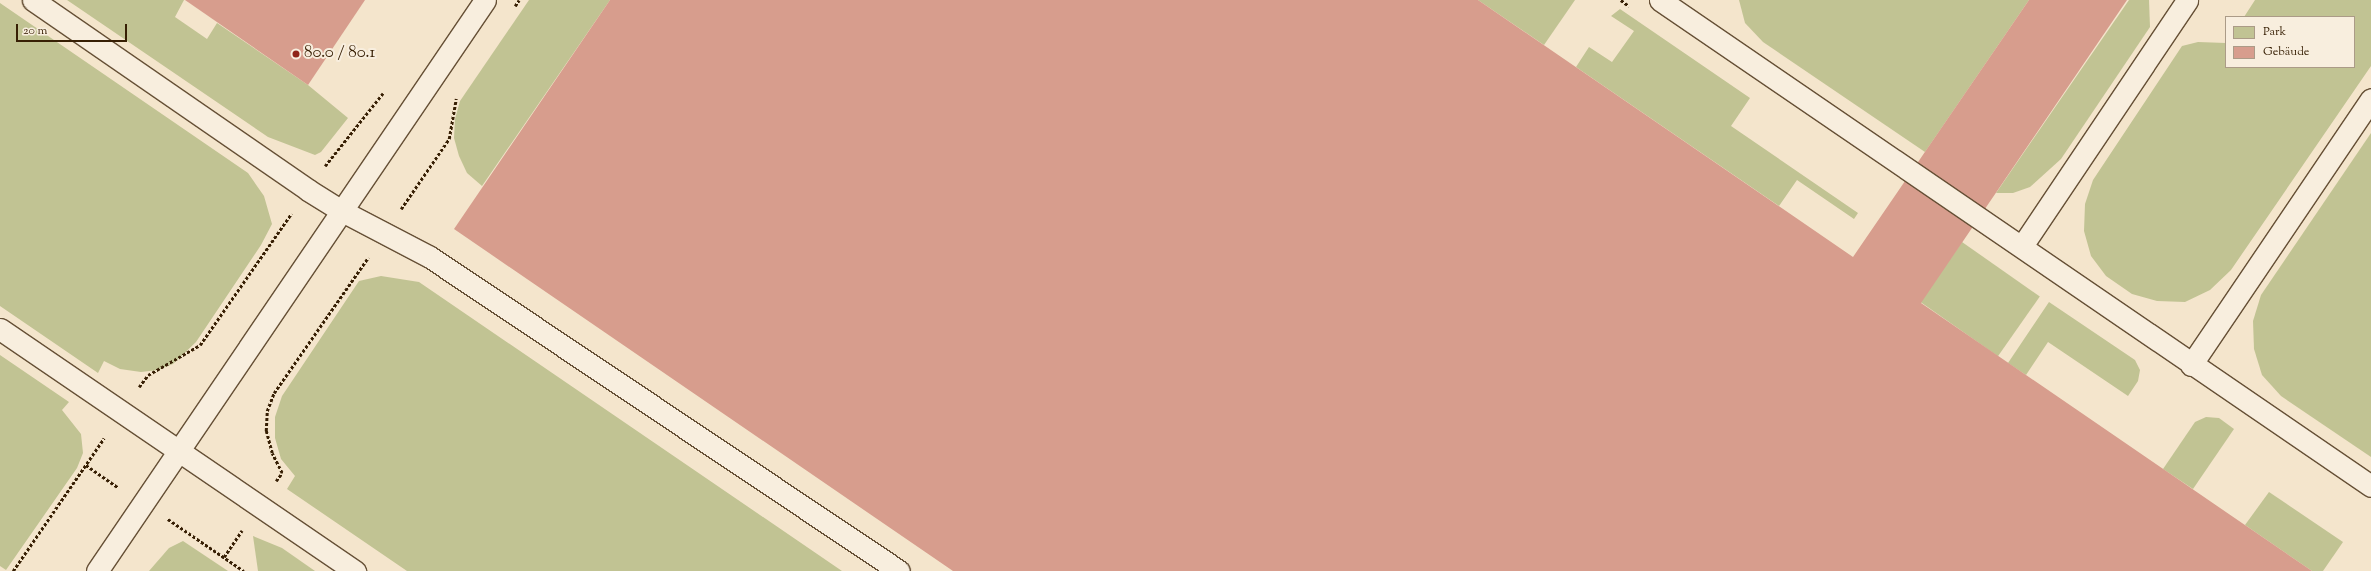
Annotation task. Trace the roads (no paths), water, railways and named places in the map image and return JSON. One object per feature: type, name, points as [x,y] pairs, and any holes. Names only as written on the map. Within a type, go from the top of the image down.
[{"type":"lane","points":[[33,0],[308,190],[342,211],[430,257],[899,571]]},
{"type":"lane","points":[[97,571],[485,0]]},
{"type":"lane","points":[[1660,0],[1683,6],[2191,365],[2371,486]]},
{"type":"lane","points":[[2022,246],[2187,0]]},
{"type":"lane","points":[[2191,365],[2371,99]]},
{"type":"lane","points":[[0,329],[355,571]]},
{"type":"place","name":"80.0 / 80.1","points":[[296,54]]}]
